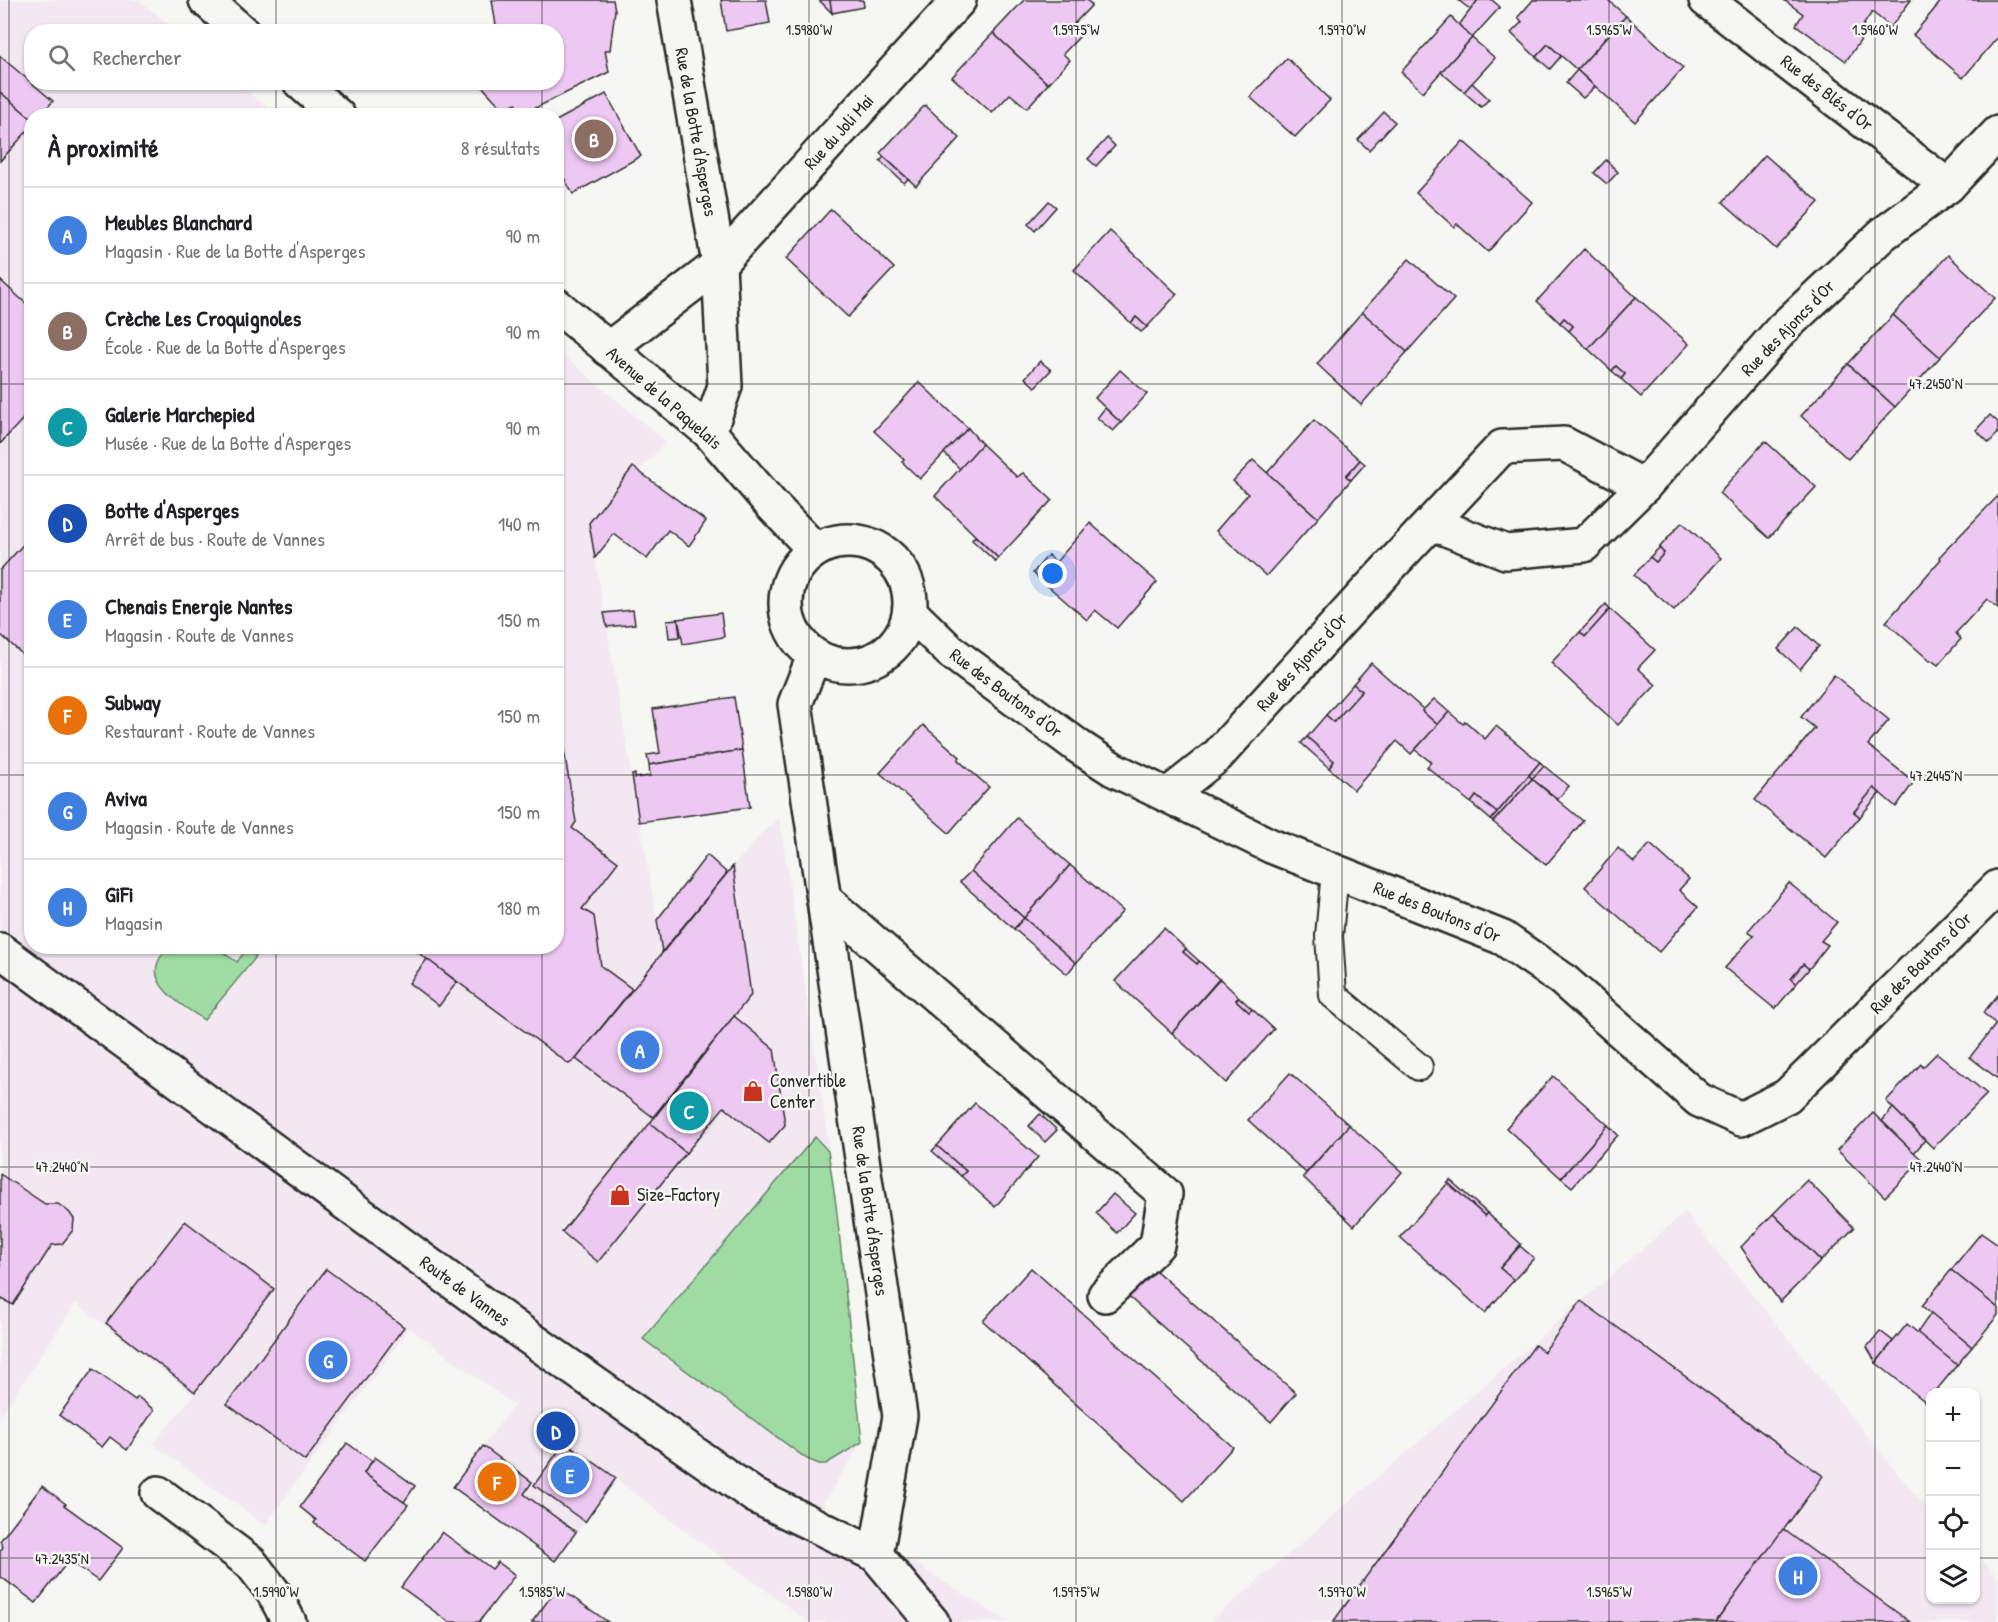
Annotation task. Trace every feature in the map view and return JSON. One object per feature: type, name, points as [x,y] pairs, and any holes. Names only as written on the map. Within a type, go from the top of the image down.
[{"type":"street","points":[[206,0],[233,24]]},
{"type":"street","name":"Rue de la Botte d'Asperges","points":[[674,0],[719,264],[725,386],[709,432]]},
{"type":"street","name":"Rue du Joli Mai","points":[[719,264],[959,0]]},
{"type":"street","name":"Rue des Blés d'Or","points":[[1706,0],[1948,186]]},
{"type":"street","points":[[309,90],[329,108]]},
{"type":"street","name":"Rue des Ajoncs d'Or","points":[[1431,523],[1506,552],[1584,545],[1644,486],[1782,329],[1883,234],[1948,186],[1998,133]]},
{"type":"street","points":[[608,349],[719,264]]},
{"type":"street","name":"Avenue de la Paquelais","points":[[564,312],[709,432],[771,504],[815,550]]},
{"type":"street","name":"Rue des Ajoncs d'Or","points":[[1168,795],[1217,756],[1502,447],[1564,444],[1644,486]]},
{"type":"street","points":[[854,541],[874,546],[890,557],[903,573],[910,591],[910,612],[904,631],[892,649],[875,660],[854,666],[834,664],[814,656],[799,642],[789,624],[786,603],[789,582],[800,564],[815,550],[834,543],[854,541]]},
{"type":"street","name":"Rue des Boutons d'Or","points":[[910,612],[950,651],[1079,747],[1113,769],[1271,846],[1503,938],[1562,979],[1699,1100],[1741,1119],[1787,1096],[1998,887]]},
{"type":"street","name":"Rue de la Botte d'Asperges","points":[[814,656],[795,704],[900,1416],[876,1555]]},
{"type":"street","points":[[824,899],[1165,1194],[1157,1245],[1105,1295]]},
{"type":"street","name":"Route de Vannes","points":[[0,950],[517,1329],[755,1496],[876,1555],[932,1622]]},
{"type":"street","points":[[158,1493],[251,1563],[274,1593],[289,1622]]},
{"type":"lane","points":[[1335,871],[1329,936],[1333,995],[1419,1067]]},
{"type":"shaded area","points":[[0,0],[139,0],[168,24],[24,24],[24,90],[246,90],[267,108],[24,108],[24,954],[564,954],[564,356],[666,442],[589,523],[662,952],[726,873],[779,816],[826,1126],[862,1442],[822,1505],[1007,1622],[808,1622],[617,1480],[555,1561],[452,1487],[514,1405],[410,1328],[265,1525],[153,1444],[194,1395],[76,1303],[0,1417]]},
{"type":"shaded area","points":[[1685,1212],[1926,1508],[1926,1604],[1980,1604],[1980,1560],[1998,1577],[1998,1622],[1210,1622]]},
{"type":"green space","points":[[163,954],[225,954],[237,962],[243,954],[252,954],[256,957],[204,1020],[164,990],[158,980],[156,970]]},
{"type":"green space","points":[[815,1137],[828,1151],[862,1442],[826,1464],[807,1459],[643,1339]]},
{"type":"building","points":[[492,0],[613,0],[615,10],[610,50],[605,50],[609,72],[535,108],[518,108],[516,103],[502,108],[485,90],[564,90],[564,24],[496,24]]},
{"type":"building","points":[[721,0],[766,0],[770,23],[726,31]]},
{"type":"building","points":[[819,0],[830,0],[832,13]]},
{"type":"building","points":[[830,0],[863,0],[864,7],[832,13]]},
{"type":"building","points":[[1024,0],[1087,0],[1092,5],[1070,28],[1080,36],[1063,54],[1070,60],[1048,84],[993,33]]},
{"type":"building","points":[[1458,0],[1478,0],[1471,10]]},
{"type":"building","points":[[1478,0],[1492,0],[1500,7],[1472,38],[1459,25]]},
{"type":"building","points":[[1533,0],[1608,0],[1626,16],[1577,70],[1548,44],[1536,57],[1511,33],[1522,22],[1518,17]]},
{"type":"building","points":[[1784,0],[1911,0],[1891,27],[1872,12],[1856,36],[1861,40],[1846,61],[1796,25],[1803,14]]},
{"type":"building","points":[[1942,0],[1998,0],[1998,37],[1963,78],[1913,35]]},
{"type":"building","points":[[1626,16],[1683,68],[1635,122],[1577,70]]},
{"type":"building","points":[[1451,17],[1472,38],[1423,92],[1401,72]]},
{"type":"building","points":[[993,33],[1048,84],[1027,108],[1010,94],[992,113],[952,77]]},
{"type":"building","points":[[1472,38],[1495,58],[1464,92],[1441,72]]},
{"type":"building","points":[[1548,44],[1561,56],[1550,69],[1536,57]]},
{"type":"building","points":[[0,56],[24,76],[24,90],[40,90],[53,101],[47,108],[24,108],[24,112],[0,92]]},
{"type":"building","points":[[1287,58],[1330,100],[1295,137],[1250,97]]},
{"type":"building","points":[[1577,70],[1595,87],[1583,98],[1566,83]]},
{"type":"building","points":[[1472,83],[1489,99],[1481,107],[1464,92]]},
{"type":"building","points":[[0,92],[24,112],[24,135],[0,161]]},
{"type":"building","points":[[606,94],[641,156],[573,194],[564,178],[564,117]]},
{"type":"building","points":[[925,105],[960,138],[916,186],[880,153]]},
{"type":"building","points":[[1384,112],[1395,122],[1369,150],[1358,140]]},
{"type":"building","points":[[1107,138],[1115,146],[1096,166],[1088,159]]},
{"type":"building","points":[[1463,141],[1532,202],[1488,252],[1457,224],[1454,227],[1416,193]]},
{"type":"building","points":[[1765,155],[1819,202],[1776,249],[1723,202]]},
{"type":"building","points":[[884,157],[908,179],[904,183],[880,161]]},
{"type":"building","points":[[1606,160],[1618,172],[1607,184],[1594,173]]},
{"type":"building","points":[[1049,201],[1056,207],[1035,231],[1028,224]]},
{"type":"building","points":[[831,209],[894,268],[848,317],[786,259]]},
{"type":"building","points":[[1110,231],[1177,294],[1147,327],[1136,317],[1131,323],[1074,270]]},
{"type":"building","points":[[1584,249],[1636,297],[1588,349],[1569,331],[1573,326],[1564,318],[1560,323],[1537,301]]},
{"type":"building","points":[[1948,255],[1995,298],[1940,357],[1893,315]]},
{"type":"building","points":[[1409,259],[1454,299],[1407,352],[1362,312]]},
{"type":"building","points":[[0,280],[24,302],[24,418],[0,444]]},
{"type":"building","points":[[1636,297],[1689,344],[1641,397],[1621,379],[1625,374],[1616,366],[1612,371],[1588,349]]},
{"type":"building","points":[[1362,312],[1407,352],[1361,405],[1317,364]]},
{"type":"building","points":[[1893,315],[1940,357],[1895,407],[1848,364]]},
{"type":"building","points":[[1136,317],[1147,327],[1141,332],[1131,323]]},
{"type":"building","points":[[1564,318],[1573,326],[1569,331],[1560,323]]},
{"type":"building","points":[[1040,361],[1051,370],[1035,387],[1025,378]]},
{"type":"building","points":[[1848,364],[1895,407],[1848,459],[1801,416]]},
{"type":"building","points":[[1616,366],[1625,374],[1621,379],[1612,371]]},
{"type":"building","points":[[1120,370],[1147,394],[1121,423],[1095,398]]},
{"type":"building","points":[[919,382],[968,428],[920,479],[902,462],[904,459],[874,431]]},
{"type":"building","points":[[1105,408],[1121,423],[1113,431],[1097,418]]},
{"type":"building","points":[[1990,415],[1998,422],[1998,433],[1989,443],[1976,430]]},
{"type":"building","points":[[1314,420],[1360,460],[1346,476],[1351,480],[1318,518],[1267,473]]},
{"type":"building","points":[[968,428],[982,444],[960,469],[944,453]]},
{"type":"building","points":[[1765,441],[1816,487],[1769,538],[1719,493]]},
{"type":"building","points":[[982,444],[1017,477],[1023,473],[1052,500],[998,558],[935,496]]},
{"type":"building","points":[[1253,460],[1318,518],[1266,576],[1216,531],[1248,494],[1233,481]]},
{"type":"building","points":[[1360,460],[1365,464],[1351,480],[1346,476]]},
{"type":"building","points":[[633,467],[706,521],[689,546],[668,530],[647,559],[614,534],[595,558],[589,523]]},
{"type":"building","points":[[1998,496],[1998,608],[1987,599],[1956,633],[1961,639],[1938,665],[1930,661],[1886,622],[1941,559],[1939,557]]},
{"type":"building","points":[[1682,522],[1721,558],[1674,610],[1634,575],[1650,557],[1656,562],[1664,553],[1659,548]]},
{"type":"building","points":[[1090,523],[1157,582],[1117,628],[1095,610],[1087,620],[1033,573],[1048,555],[1056,562]]},
{"type":"building","points":[[975,536],[998,558],[996,562],[972,540]]},
{"type":"building","points":[[24,544],[24,656],[0,634],[0,570]]},
{"type":"building","points":[[1659,548],[1664,553],[1656,562],[1650,557]]},
{"type":"building","points":[[1606,604],[1610,609],[1585,637],[1580,632]]},
{"type":"building","points":[[1610,609],[1655,650],[1638,668],[1656,685],[1618,725],[1551,663],[1580,632],[1585,637]]},
{"type":"building","points":[[633,610],[635,624],[607,627],[604,613]]},
{"type":"building","points":[[721,613],[724,637],[683,644],[678,619]]},
{"type":"building","points":[[678,619],[680,637],[669,638],[667,620]]},
{"type":"building","points":[[1798,627],[1819,646],[1800,669],[1778,649]]},
{"type":"building","points":[[1371,663],[1438,725],[1411,754],[1397,741],[1354,790],[1329,768],[1334,761],[1307,737],[1326,715],[1334,722],[1362,691],[1353,684]]},
{"type":"building","points":[[1834,675],[1889,720],[1868,745],[1914,782],[1896,807],[1874,788],[1854,812],[1860,817],[1826,858],[1755,800],[1815,728],[1801,717]]},
{"type":"building","points":[[1353,684],[1362,691],[1334,722],[1326,715]]},
{"type":"building","points":[[734,697],[742,750],[649,765],[647,755],[660,753],[653,709]]},
{"type":"building","points":[[1434,699],[1449,712],[1438,725],[1422,711]]},
{"type":"building","points":[[1449,712],[1463,724],[1465,721],[1485,739],[1496,726],[1540,762],[1497,813],[1476,796],[1471,803],[1427,767],[1431,762],[1415,750]]},
{"type":"building","points":[[923,725],[960,757],[958,760],[989,787],[949,833],[880,773]]},
{"type":"building","points":[[1307,737],[1334,761],[1329,768],[1301,743]]},
{"type":"building","points":[[742,750],[750,807],[639,822],[632,775],[635,774],[635,778],[650,776],[649,765]]},
{"type":"building","points":[[564,751],[576,822],[572,828],[618,862],[582,909],[594,916],[601,966],[632,989],[576,1059],[569,1064],[420,954],[564,954]]},
{"type":"building","points":[[1540,762],[1544,766],[1532,779],[1529,775]]},
{"type":"building","points":[[1544,766],[1569,786],[1558,799],[1532,779]]},
{"type":"building","points":[[1529,775],[1532,779],[1493,822],[1491,820]]},
{"type":"building","points":[[1532,779],[1583,821],[1546,865],[1493,822]]},
{"type":"building","points":[[1874,788],[1880,793],[1860,817],[1854,812]]},
{"type":"building","points":[[1476,796],[1497,813],[1491,820],[1471,803]]},
{"type":"building","points":[[1017,818],[1070,865],[1024,918],[971,871]]},
{"type":"building","points":[[1650,844],[1689,879],[1679,890],[1698,907],[1659,952],[1585,887],[1618,848],[1634,862]]},
{"type":"building","points":[[707,855],[727,873],[662,952],[657,920]]},
{"type":"building","points":[[1070,865],[1123,911],[1076,963],[1024,918]]},
{"type":"building","points":[[733,866],[751,995],[653,1117],[576,1059]]},
{"type":"building","points":[[971,871],[1024,918],[1014,929],[960,882]]},
{"type":"building","points":[[1789,883],[1837,922],[1821,941],[1828,945],[1809,969],[1803,964],[1791,979],[1796,984],[1775,1009],[1725,968],[1754,935],[1748,931]]},
{"type":"building","points":[[1024,918],[1076,963],[1067,974],[1014,929]]},
{"type":"building","points":[[1164,928],[1186,949],[1183,952],[1197,964],[1199,961],[1219,979],[1172,1033],[1115,981]]},
{"type":"building","points":[[1186,949],[1199,961],[1197,964],[1183,952]]},
{"type":"building","points":[[427,959],[457,982],[439,1006],[409,983]]},
{"type":"building","points":[[1803,964],[1809,969],[1796,984],[1791,979]]},
{"type":"building","points":[[1220,979],[1239,997],[1236,1000],[1249,1012],[1252,1009],[1274,1029],[1226,1083],[1172,1033]]},
{"type":"building","points":[[1998,995],[1998,1079],[1970,1057],[1996,1024],[1983,1013]]},
{"type":"building","points":[[1239,997],[1252,1009],[1249,1012],[1236,1000]]},
{"type":"building","points":[[734,1016],[774,1049],[785,1125],[769,1143],[724,1107],[686,1153],[650,1123]]},
{"type":"building","points":[[1937,1053],[1987,1094],[1933,1148],[1886,1101],[1921,1064],[1923,1067]]},
{"type":"building","points":[[1290,1073],[1349,1125],[1306,1173],[1248,1120]]},
{"type":"building","points":[[1553,1076],[1608,1125],[1561,1178],[1506,1128]]},
{"type":"building","points":[[975,1103],[1038,1157],[995,1207],[961,1176],[966,1171],[937,1146]]},
{"type":"building","points":[[1893,1108],[1925,1140],[1914,1153],[1882,1121]]},
{"type":"building","points":[[1873,1113],[1922,1160],[1885,1197],[1837,1150]]},
{"type":"building","points":[[1040,1114],[1057,1130],[1045,1142],[1029,1126]]},
{"type":"building","points":[[650,1123],[686,1153],[598,1262],[562,1232]]},
{"type":"building","points":[[1349,1125],[1402,1172],[1354,1226],[1303,1177]]},
{"type":"building","points":[[1608,1125],[1618,1135],[1572,1187],[1561,1178]]},
{"type":"building","points":[[937,1146],[966,1171],[961,1176],[932,1151]]},
{"type":"building","points":[[0,1174],[45,1204],[58,1204],[74,1219],[73,1230],[62,1244],[52,1245],[13,1305],[2,1299],[0,1303]]},
{"type":"building","points":[[1450,1180],[1487,1213],[1485,1216],[1448,1183]]},
{"type":"building","points":[[1807,1180],[1854,1228],[1821,1261],[1773,1214]]},
{"type":"building","points":[[1448,1183],[1485,1216],[1487,1213],[1521,1244],[1500,1268],[1514,1280],[1485,1313],[1400,1237]]},
{"type":"building","points":[[1113,1194],[1135,1213],[1117,1233],[1096,1213]]},
{"type":"building","points":[[1773,1214],[1821,1261],[1780,1302],[1741,1247]]},
{"type":"building","points":[[185,1221],[274,1289],[195,1392],[106,1323]]},
{"type":"building","points":[[1981,1233],[1998,1245],[1998,1308],[1951,1270]]},
{"type":"building","points":[[1520,1246],[1534,1258],[1514,1280],[1500,1268]]},
{"type":"building","points":[[1147,1263],[1296,1393],[1271,1422],[1122,1291]]},
{"type":"building","points":[[1031,1268],[1233,1447],[1184,1501],[983,1321]]},
{"type":"building","points":[[326,1269],[404,1327],[305,1461],[227,1404]]},
{"type":"building","points":[[1951,1270],[1998,1308],[1998,1315],[1972,1347],[1922,1306]]},
{"type":"building","points":[[1581,1301],[1823,1476],[1716,1622],[1333,1622],[1535,1345],[1544,1352]]},
{"type":"building","points":[[1931,1313],[1972,1347],[1957,1365],[1917,1333]]},
{"type":"building","points":[[1907,1324],[1957,1365],[1938,1388],[1926,1388],[1926,1402],[1876,1363]]},
{"type":"building","points":[[1880,1331],[1893,1341],[1876,1363],[1867,1347]]},
{"type":"building","points":[[93,1369],[135,1400],[138,1397],[154,1410],[127,1450],[110,1437],[102,1447],[59,1415]]},
{"type":"building","points":[[565,1442],[616,1478],[585,1522],[534,1485]]},
{"type":"building","points":[[347,1443],[372,1461],[364,1473],[408,1505],[365,1561],[314,1523],[316,1520],[300,1507]]},
{"type":"building","points":[[483,1446],[532,1482],[524,1494],[576,1532],[555,1561],[453,1487]]},
{"type":"building","points":[[375,1457],[415,1486],[404,1502],[364,1473]]},
{"type":"building","points":[[42,1486],[123,1548],[98,1581],[69,1560],[36,1603],[0,1576],[0,1551],[3,1547],[0,1541]]},
{"type":"building","points":[[1783,1529],[1910,1622],[1716,1622]]},
{"type":"building","points":[[442,1532],[492,1569],[498,1562],[515,1575],[479,1622],[449,1622],[401,1587]]},
{"type":"building","points":[[558,1587],[608,1622],[532,1622]]},
{"type":"place","name":"Crèche Les Croquignoles","points":[[594,139]]},
{"type":"place","name":"Meubles Blanchard","points":[[640,1050]]},
{"type":"place","name":"Convertible Center","points":[[753,1091]]},
{"type":"place","name":"Galerie Marchepied","points":[[689,1111]]},
{"type":"place","name":"Size-Factory","points":[[620,1195]]},
{"type":"place","name":"Aviva","points":[[328,1360]]},
{"type":"place","name":"Botte d'Asperges","points":[[556,1431]]},
{"type":"place","name":"Chenais Energie Nantes","points":[[570,1475]]},
{"type":"place","name":"Subway","points":[[497,1482]]},
{"type":"place","name":"GiFi","points":[[1798,1576]]}]
